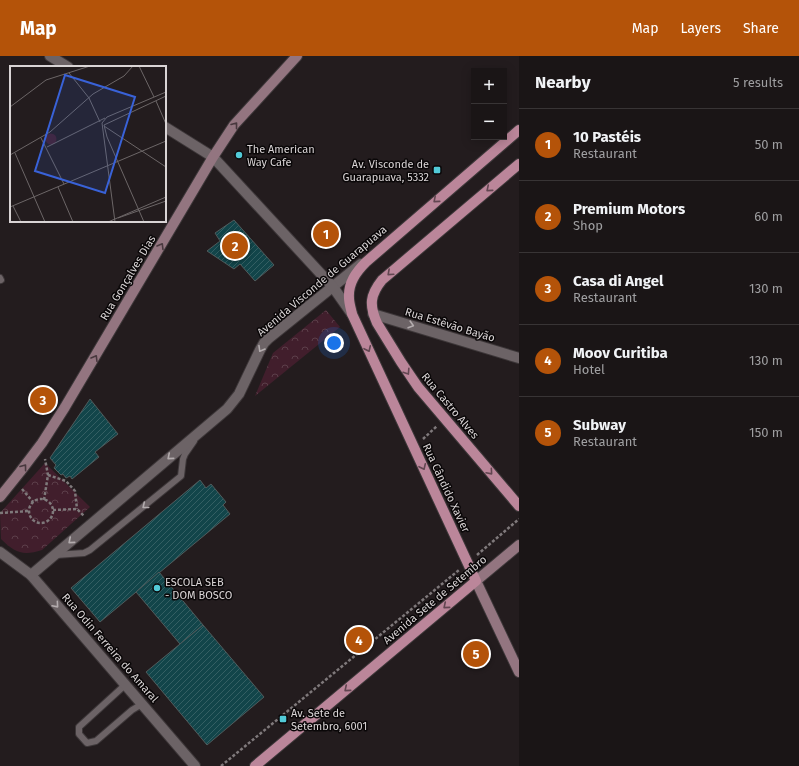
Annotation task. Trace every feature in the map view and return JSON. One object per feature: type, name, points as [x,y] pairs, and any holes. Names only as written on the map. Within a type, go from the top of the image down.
[{"type":"main road","name":"Rua Gonçalves Dias","points":[[0,497],[42,443],[73,394],[213,157],[234,125],[297,56]]},
{"type":"main road","name":"Avenida Visconde de Guarapuava","points":[[377,251],[519,130]]},
{"type":"main road","points":[[373,314],[373,293],[382,280],[519,164]]},
{"type":"main road","name":"Rua Cândido Xavier","points":[[377,251],[358,270],[351,283],[349,299],[352,314],[519,672]]},
{"type":"main road","name":"Rua Castro Alves","points":[[373,314],[409,375],[418,387],[519,506]]},
{"type":"main road","name":"Avenida Sete de Setembro","points":[[255,766],[519,545]]},
{"type":"street","points":[[50,56],[66,66]]},
{"type":"street","name":"Rua Cândido Xavier","points":[[166,128],[213,157],[333,287],[352,314]]},
{"type":"street","name":"Avenida Visconde de Guarapuava","points":[[31,575],[227,409],[239,394],[264,343],[377,251]]},
{"type":"street","name":"Rua Estêvão Bayão","points":[[373,314],[519,358]]},
{"type":"street","name":"Rua Odin Ferreira do Amaral","points":[[0,552],[31,575],[195,766]]},
{"type":"lane","points":[[55,555],[84,553],[90,550],[181,476],[185,454],[199,433]]},
{"type":"lane","points":[[125,685],[79,727],[78,734],[87,743],[96,741],[132,710],[142,704]]},
{"type":"path","points":[[414,447],[445,419]]},
{"type":"path","points":[[42,443],[48,475],[44,500]]},
{"type":"path","points":[[48,475],[66,481],[75,491],[77,509],[92,523]]},
{"type":"path","points":[[14,480],[33,502]]},
{"type":"path","points":[[40,499],[50,503],[53,510],[51,518],[48,521],[40,524],[36,523],[30,517],[29,511],[33,502],[40,499]]},
{"type":"path","points":[[53,510],[77,509]]},
{"type":"path","points":[[0,513],[29,511]]},
{"type":"path","points":[[476,555],[519,519]]},
{"type":"path","points":[[221,766],[451,576]]},
{"type":"green space","points":[[326,310],[340,327],[255,396],[273,353]]},
{"type":"green space","points":[[45,463],[90,507],[42,550],[30,553],[20,552],[1,539],[0,513]]},
{"type":"building","points":[[234,220],[274,265],[255,281],[240,264],[234,269],[207,251],[220,241],[215,233]]},
{"type":"building","points":[[90,399],[118,434],[95,452],[99,457],[72,479],[70,476],[66,478],[54,468],[56,465],[50,458]]},
{"type":"building","points":[[200,480],[206,488],[211,484],[226,502],[223,505],[230,514],[100,622],[71,588]]},
{"type":"building","points":[[159,572],[203,625],[180,644],[136,592]]},
{"type":"building","points":[[203,625],[264,697],[207,745],[146,672]]},
{"type":"place","name":"The American Way Cafe","points":[[239,155]]},
{"type":"place","name":"Av. Visconde de Guarapuava, 5332","points":[[437,170]]},
{"type":"place","name":"10 Pastéis","points":[[326,234]]},
{"type":"place","name":"Premium Motors","points":[[235,246]]},
{"type":"place","name":"Casa di Angel","points":[[43,400]]},
{"type":"place","name":"ESCOLA SEB - DOM BOSCO","points":[[157,588]]},
{"type":"place","name":"Moov Curitiba","points":[[359,640]]},
{"type":"place","name":"Subway","points":[[476,654]]},
{"type":"place","name":"Av. Sete de Setembro, 6001","points":[[283,719]]}]
